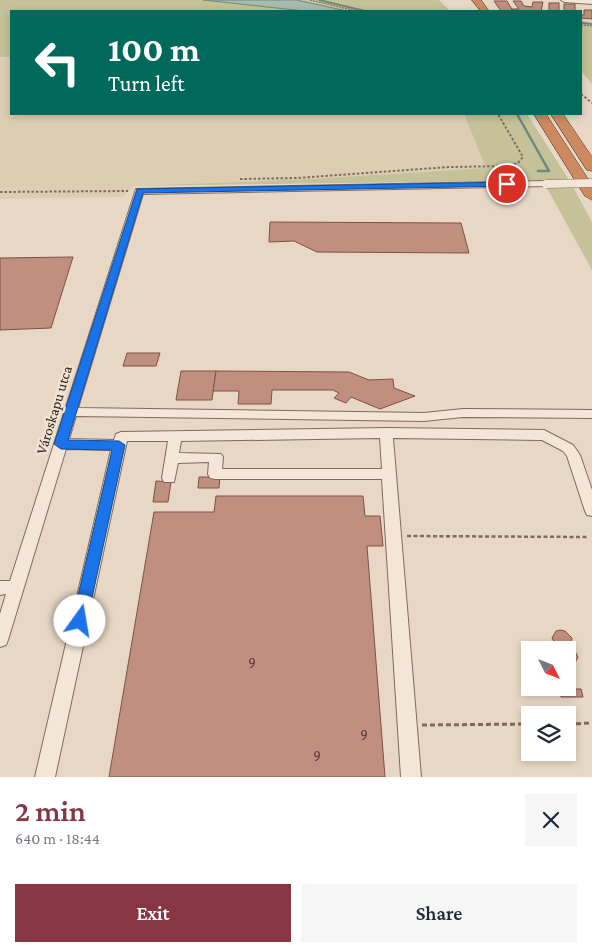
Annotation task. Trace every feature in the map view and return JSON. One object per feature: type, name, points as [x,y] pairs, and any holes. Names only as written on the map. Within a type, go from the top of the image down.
[{"type":"highway","points":[[476,0],[484,10]]},
{"type":"highway","points":[[541,115],[592,196]]},
{"type":"highway","points":[[558,115],[592,167]]},
{"type":"street","points":[[564,0],[592,2]]},
{"type":"street","points":[[140,191],[592,183]]},
{"type":"street","name":"Városkapu utca","points":[[0,640],[140,191]]},
{"type":"street","points":[[71,412],[424,417],[463,413],[592,414]]},
{"type":"street","points":[[386,433],[412,777]]},
{"type":"street","points":[[45,777],[121,437],[386,433],[544,435],[568,448],[574,455],[592,511]]},
{"type":"street","points":[[169,478],[174,436]]},
{"type":"street","points":[[61,444],[119,445]]},
{"type":"street","points":[[172,458],[216,457],[214,474],[389,474]]},
{"type":"street","points":[[0,588],[16,587]]},
{"type":"path","points":[[310,0],[352,10]]},
{"type":"path","points":[[582,95],[592,103]]},
{"type":"path","points":[[232,179],[297,178],[449,167],[507,166],[518,163],[523,157],[499,115]]},
{"type":"path","points":[[0,192],[140,191]]},
{"type":"path","points":[[394,536],[588,537]]},
{"type":"path","points":[[576,724],[592,723]]},
{"type":"path","points":[[408,725],[521,724]]},
{"type":"shaded area","points":[[0,0],[203,0],[295,10],[10,10],[10,57],[0,57]]},
{"type":"shaded area","points":[[203,0],[296,0],[342,10],[295,10]]},
{"type":"shaded area","points":[[296,0],[439,0],[449,10],[342,10]]},
{"type":"shaded area","points":[[582,21],[592,22],[592,84],[582,72]]},
{"type":"shaded area","points":[[0,57],[10,57],[10,115],[464,115],[486,168],[310,179],[134,186],[123,197],[0,199]]},
{"type":"shaded area","points":[[464,115],[528,115],[569,180],[134,186],[310,179],[486,168]]},
{"type":"shaded area","points":[[573,187],[592,222],[592,270],[547,188]]},
{"type":"building","points":[[494,1],[507,1],[512,10],[500,10]]},
{"type":"building","points":[[513,1],[521,1],[524,6],[532,7],[533,2],[543,2],[541,10],[512,9],[519,9]]},
{"type":"building","points":[[549,3],[559,3],[559,10],[549,10]]},
{"type":"building","points":[[564,4],[575,4],[575,10],[564,10]]},
{"type":"building","points":[[584,10],[592,10],[592,19],[582,18],[582,15],[584,15]]},
{"type":"building","points":[[270,222],[461,223],[469,253],[317,252],[294,241],[269,242]]},
{"type":"building","points":[[73,257],[51,328],[0,330],[0,258]]},
{"type":"building","points":[[127,353],[160,353],[156,366],[123,366]]},
{"type":"building","points":[[181,371],[216,371],[212,400],[176,400]]},
{"type":"building","points":[[216,371],[349,372],[369,380],[393,379],[394,388],[415,396],[380,409],[351,397],[346,403],[334,398],[339,393],[333,390],[272,390],[271,404],[238,404],[239,391],[213,391]]},
{"type":"building","points":[[199,477],[220,477],[219,488],[198,488]]},
{"type":"building","points":[[156,481],[171,482],[168,502],[153,502]]},
{"type":"building","points":[[216,496],[363,496],[365,516],[380,516],[383,546],[367,546],[385,777],[109,777],[154,512],[214,512]]},
{"type":"building","points":[[556,631],[565,631],[572,638],[572,641],[554,641],[552,638]]},
{"type":"building","points":[[576,689],[581,689],[583,697],[561,697],[576,696]]},
{"type":"waterway","points":[[319,0],[361,10]]},
{"type":"waterway","points":[[582,23],[592,24]]},
{"type":"waterway","points":[[518,115],[549,171],[538,171]]},
{"type":"route","points":[[80,621],[119,445],[61,444],[140,191],[507,184]]}]
